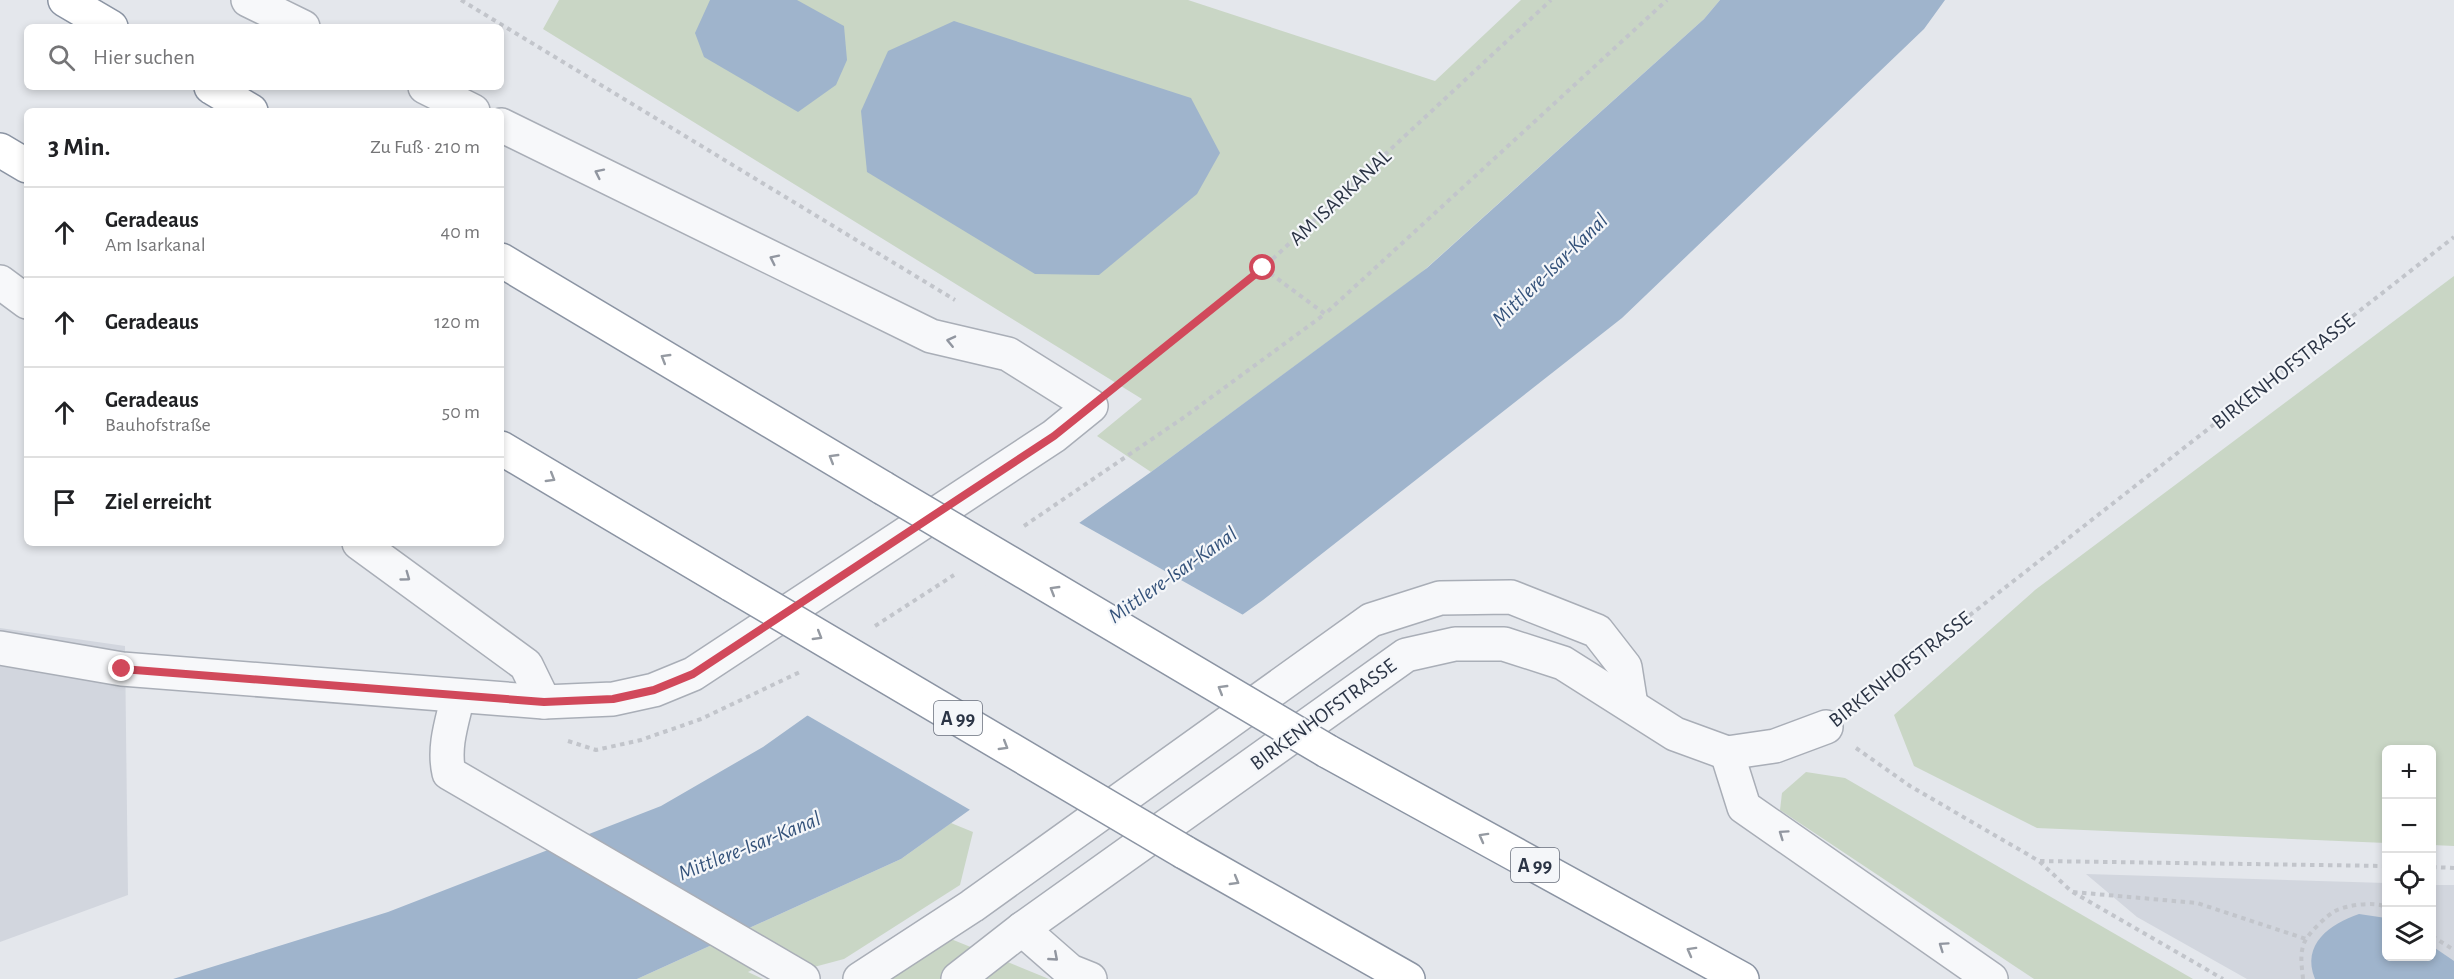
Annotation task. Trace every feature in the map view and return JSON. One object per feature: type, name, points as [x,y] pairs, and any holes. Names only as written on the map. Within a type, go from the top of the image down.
[{"type":"highway","points":[[65,0],[106,24]]},
{"type":"highway","points":[[216,90],[246,108]]},
{"type":"highway","points":[[0,150],[24,164]]},
{"type":"highway","name":"A 99","points":[[504,262],[1327,751],[1742,979]]},
{"type":"highway","name":"A 99","points":[[504,450],[1185,852],[1408,979]]},
{"type":"street","points":[[248,0],[297,24]]},
{"type":"street","points":[[431,90],[467,108]]},
{"type":"street","points":[[0,648],[122,669],[544,702],[613,699],[654,690],[693,674],[1054,436],[1091,406],[1008,354],[931,336],[504,126]]},
{"type":"street","points":[[0,282],[24,300]]},
{"type":"street","points":[[363,546],[526,664],[544,702]]},
{"type":"street","points":[[860,979],[972,906],[1371,620],[1440,598],[1510,597],[1597,631],[1625,667],[1631,705]]},
{"type":"street","name":"BIRKENHOFSTRASSE","points":[[958,979],[1022,929],[1406,655],[1455,644],[1504,644],[1563,663],[1675,734],[1727,753],[1775,746],[1826,727]]},
{"type":"street","points":[[458,696],[449,732],[446,760],[449,773],[764,959],[803,979]]},
{"type":"street","points":[[1727,753],[1744,807],[1990,979]]},
{"type":"street","points":[[1022,929],[1070,970],[1090,979]]},
{"type":"path","points":[[461,0],[501,24]]},
{"type":"path","name":"AM ISARKANAL","points":[[1091,406],[1263,268],[1551,0]]},
{"type":"path","points":[[1018,530],[1193,411],[1324,314],[1667,0]]},
{"type":"path","points":[[504,26],[954,299],[961,307]]},
{"type":"path","name":"BIRKENHOFSTRASSE","points":[[1826,727],[2454,237]]},
{"type":"path","points":[[1263,268],[1324,314]]},
{"type":"path","points":[[873,627],[960,570]]},
{"type":"path","points":[[787,680],[806,668]]},
{"type":"path","points":[[1826,727],[1910,786],[2039,861],[2071,891],[2223,979]]},
{"type":"path","points":[[2039,861],[2382,866]]},
{"type":"path","points":[[2436,867],[2454,868]]},
{"type":"path","points":[[2071,891],[2197,903],[2306,939]]},
{"type":"path","points":[[2303,979],[2300,955],[2306,939],[2335,911],[2359,906],[2382,905]]},
{"type":"path","points":[[2436,939],[2454,950]]},
{"type":"shaded area","points":[[0,628],[125,646],[128,895],[0,942]]},
{"type":"shaded area","points":[[2086,874],[2382,883],[2382,961],[2436,961],[2436,885],[2454,885],[2454,979],[2247,979],[2137,917]]},
{"type":"green space","points":[[559,0],[1188,0],[1435,81],[1521,0],[1720,0],[1704,19],[1421,273],[1151,472],[1097,436],[1142,399],[543,29]]},
{"type":"green space","points":[[2454,276],[2454,846],[2436,845],[2436,745],[2382,745],[2382,843],[2037,828],[1914,766],[1894,715],[2035,590]]},
{"type":"green space","points":[[1806,772],[1845,778],[2193,979],[2034,979],[1780,810],[1782,793]]},
{"type":"green space","points":[[951,823],[973,832],[960,885],[844,959],[814,967],[783,955],[748,972],[763,979],[637,979],[901,859]]},
{"type":"green space","points":[[946,937],[1049,979],[882,979]]},
{"type":"water","points":[[710,0],[797,0],[844,26],[847,60],[836,85],[798,112],[704,57],[695,33]]},
{"type":"water","name":"Mittlere-Isar-Kanal","points":[[1720,0],[1945,0],[1924,29],[1622,318],[1263,600],[901,859],[637,979],[173,979],[388,912],[661,806],[763,747],[1151,472],[1427,268],[1704,19]]},
{"type":"water","points":[[954,21],[1191,98],[1220,153],[1197,194],[1099,275],[1035,274],[867,172],[861,111],[888,51]]},
{"type":"water","points":[[2359,914],[2382,917],[2382,961],[2436,961],[2436,949],[2454,961],[2454,979],[2315,979],[2312,955],[2315,946],[2329,930]]},
{"type":"pier","points":[[1076,521],[1245,616],[972,811],[805,714]]},
{"type":"route","points":[[122,669],[544,702],[613,699],[654,690],[693,674],[1054,436],[1263,268]]}]
